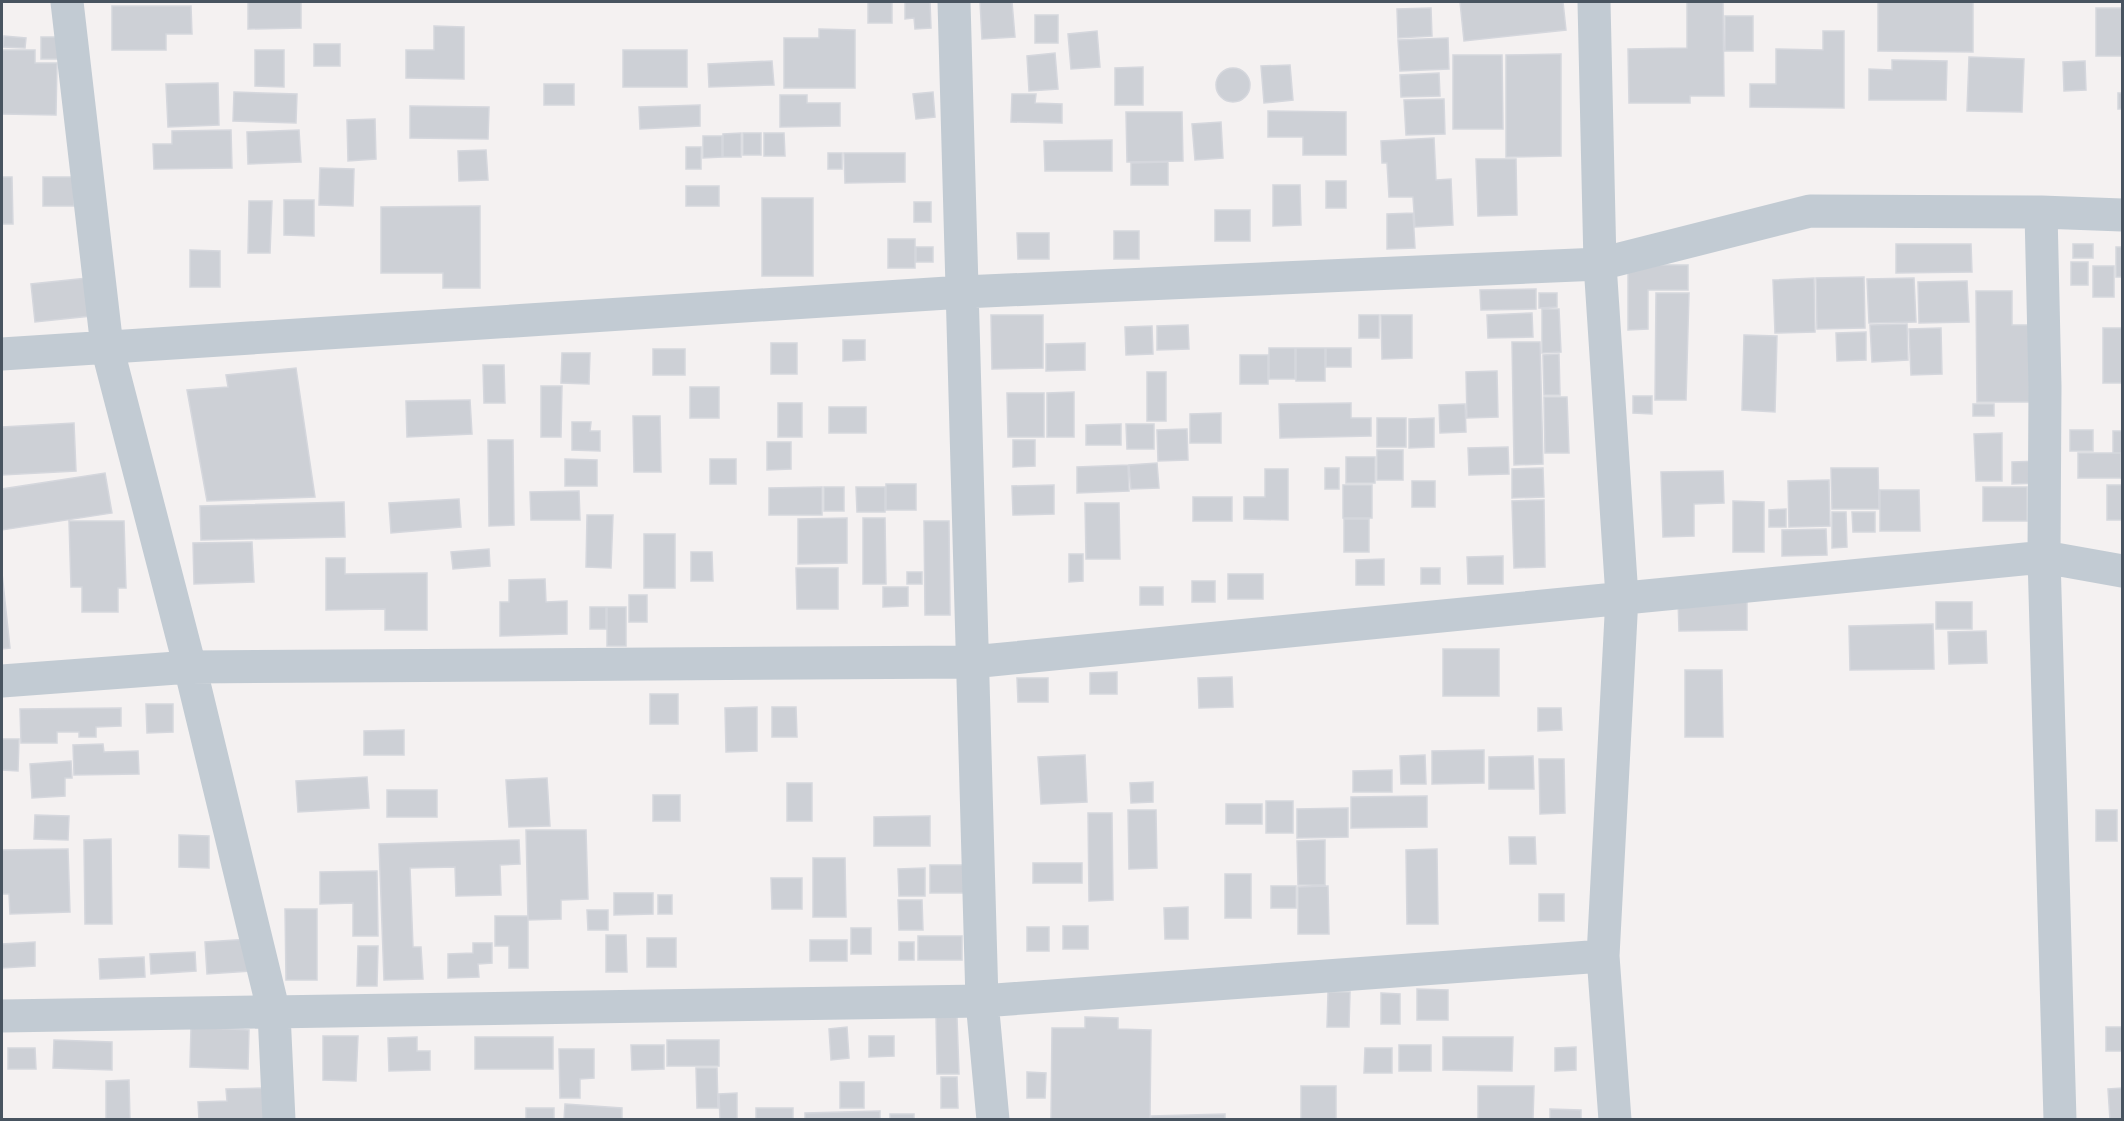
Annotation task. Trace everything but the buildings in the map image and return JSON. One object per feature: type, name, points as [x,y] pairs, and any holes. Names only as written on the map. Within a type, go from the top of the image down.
[{"type":"street","points":[[67,2],[107,347],[190,667],[274,1013],[279,1119]]},
{"type":"street","points":[[954,2],[982,1001],[993,1119]]},
{"type":"street","points":[[1594,2],[1600,264],[1622,597],[1603,956],[1615,1119]]},
{"type":"street","points":[[2,354],[963,292],[1600,264],[1810,211],[2041,212],[2122,216]]},
{"type":"street","points":[[2041,212],[2045,387],[2044,557],[2060,1119]]},
{"type":"street","points":[[2,681],[190,667],[972,662],[2044,557],[2122,571]]},
{"type":"street","points":[[2,1016],[982,1001],[1603,956]]}]
